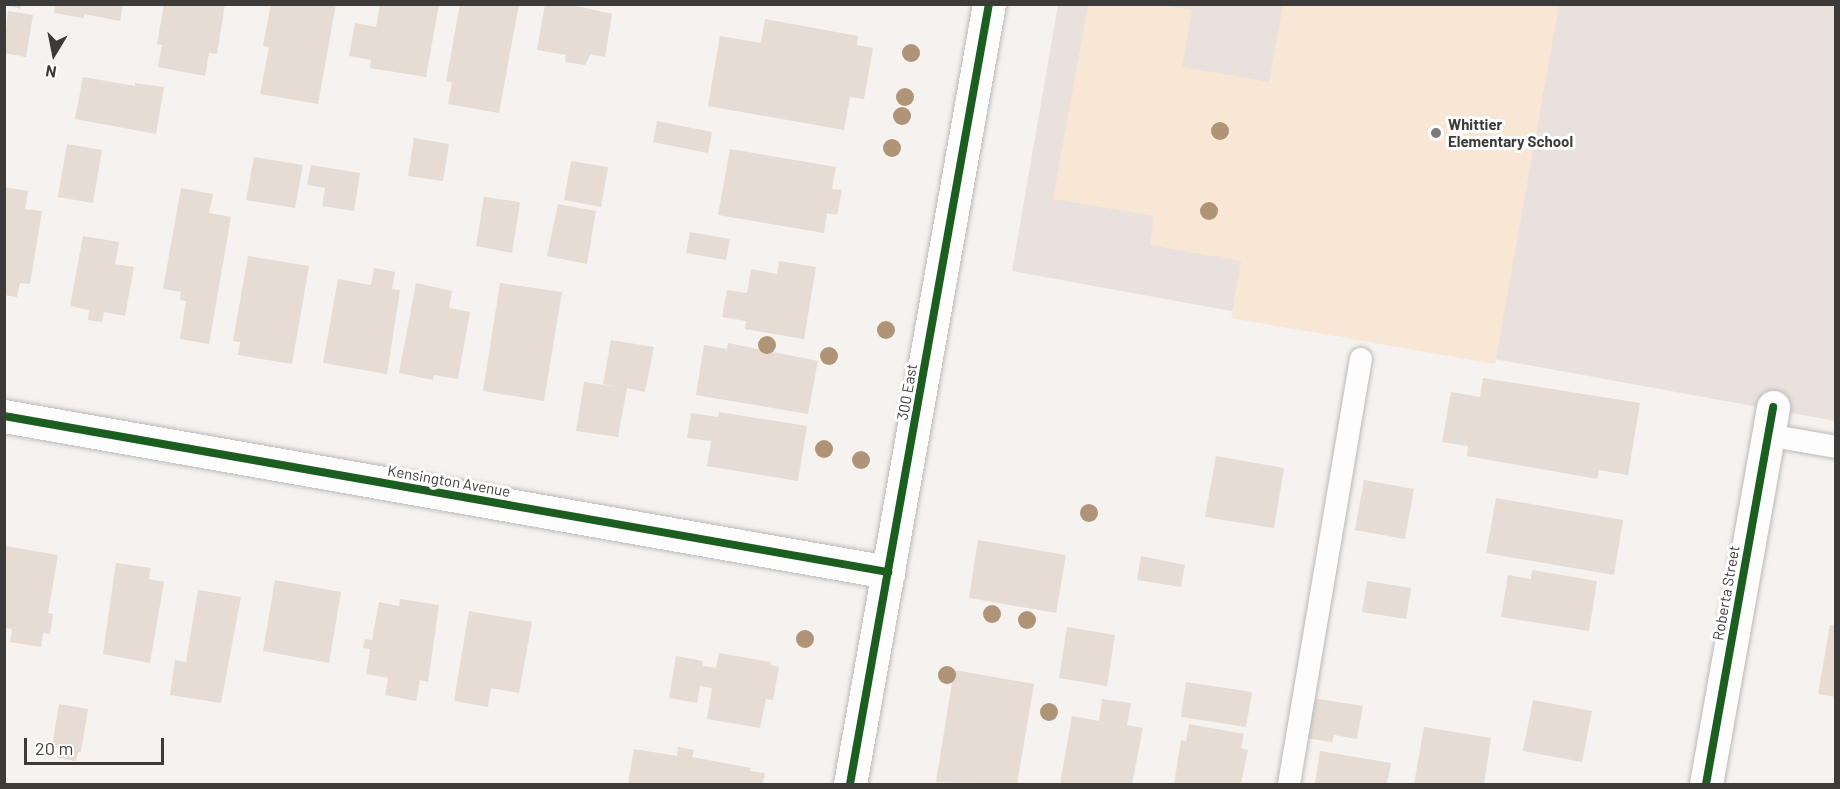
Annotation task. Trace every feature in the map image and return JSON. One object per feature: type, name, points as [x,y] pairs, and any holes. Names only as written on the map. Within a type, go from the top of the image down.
[{"type":"street","name":"300 East","points":[[850,784],[989,4]]},
{"type":"street","name":"Kensington Avenue","points":[[4,416],[888,572]]},
{"type":"street","name":"Roberta Street","points":[[1706,784],[1770,421]]},
{"type":"lane","points":[[1289,784],[1361,359]]},
{"type":"lane","points":[[1770,421],[1836,447]]},
{"type":"shaded area","name":"Whittier Elementary School","points":[[1058,5],[1835,5],[1835,421],[1012,271]]},
{"type":"shaded area","points":[[1088,5],[1160,5],[1192,10],[1182,67],[1269,82],[1283,5],[1559,5],[1495,364],[1231,318],[1241,261],[1150,245],[1154,216],[1053,199]]},
{"type":"building","points":[[4,4],[21,4],[20,9]]},
{"type":"building","points":[[55,4],[123,4],[120,21],[84,14],[84,18],[54,13]]},
{"type":"building","points":[[164,4],[225,4],[217,54],[209,53],[205,76],[158,67],[162,45],[157,44]]},
{"type":"building","points":[[271,4],[336,4],[318,104],[260,94],[269,47],[263,46]]},
{"type":"building","points":[[380,4],[439,4],[426,77],[370,68],[371,60],[349,56],[355,23],[376,27]]},
{"type":"building","points":[[460,4],[519,4],[499,113],[448,104],[452,83],[446,81]]},
{"type":"building","points":[[545,4],[567,4],[612,14],[605,57],[591,54],[585,65],[565,62],[566,55],[537,50]]},
{"type":"building","points":[[8,11],[33,15],[26,57],[4,53]]},
{"type":"building","points":[[765,19],[858,36],[857,45],[873,48],[864,99],[850,97],[844,130],[708,106],[720,36],[761,43]]},
{"type":"building","points":[[83,77],[135,86],[135,83],[164,87],[156,134],[75,119]]},
{"type":"building","points":[[657,121],[712,132],[708,153],[653,142]]},
{"type":"building","points":[[414,138],[449,144],[443,181],[408,176]]},
{"type":"building","points":[[67,144],[102,150],[93,203],[58,197]]},
{"type":"building","points":[[730,149],[836,167],[832,189],[842,190],[837,215],[827,213],[824,233],[718,215]]},
{"type":"building","points":[[254,157],[303,165],[295,208],[246,200]]},
{"type":"building","points":[[571,161],[608,167],[601,207],[564,200]]},
{"type":"building","points":[[311,165],[360,173],[354,211],[322,206],[325,188],[307,185]]},
{"type":"building","points":[[4,187],[28,191],[25,209],[42,211],[30,284],[20,283],[17,297],[4,295]]},
{"type":"building","points":[[181,188],[213,194],[209,213],[231,217],[209,344],[180,339],[186,301],[180,300],[181,292],[163,289]]},
{"type":"building","points":[[484,197],[520,202],[512,253],[476,246]]},
{"type":"building","points":[[558,204],[596,211],[587,264],[547,256]]},
{"type":"building","points":[[690,232],[730,239],[726,260],[686,253]]},
{"type":"building","points":[[83,236],[119,242],[115,264],[134,267],[125,316],[104,312],[102,322],[88,320],[89,310],[70,306]]},
{"type":"building","points":[[248,256],[309,266],[292,364],[238,355],[240,342],[233,341]]},
{"type":"building","points":[[779,261],[816,267],[804,339],[745,329],[746,321],[722,317],[727,290],[747,293],[751,269],[777,274]]},
{"type":"building","points":[[374,268],[395,272],[392,289],[400,290],[387,374],[323,363],[338,279],[371,285]]},
{"type":"building","points":[[416,283],[452,291],[449,308],[470,312],[458,379],[434,375],[433,380],[399,373]]},
{"type":"building","points":[[500,283],[562,292],[544,401],[483,391]]},
{"type":"building","points":[[611,340],[654,347],[645,392],[627,388],[618,437],[576,431],[584,382],[617,387],[603,384]]},
{"type":"building","points":[[728,343],[818,361],[808,414],[696,395],[704,345],[727,349]]},
{"type":"building","points":[[1483,378],[1640,403],[1628,475],[1599,470],[1597,479],[1467,456],[1468,446],[1442,442],[1451,392],[1480,397]]},
{"type":"building","points":[[719,412],[807,426],[798,481],[707,466],[711,441],[687,438],[691,413],[718,417]]},
{"type":"building","points":[[1216,456],[1284,468],[1274,528],[1205,517]]},
{"type":"building","points":[[1364,480],[1414,489],[1405,539],[1355,530]]},
{"type":"building","points":[[1496,498],[1623,520],[1614,575],[1486,553]]},
{"type":"building","points":[[978,540],[1066,555],[1056,613],[969,598]]},
{"type":"building","points":[[5,546],[58,555],[48,613],[53,614],[50,634],[43,633],[41,647],[10,642],[12,629],[5,628]]},
{"type":"building","points":[[1141,556],[1185,565],[1181,587],[1137,580]]},
{"type":"building","points":[[116,563],[151,568],[149,579],[164,582],[150,663],[103,654]]},
{"type":"building","points":[[1532,570],[1597,581],[1589,631],[1501,617],[1508,575],[1531,579]]},
{"type":"building","points":[[275,580],[341,592],[329,663],[263,651]]},
{"type":"building","points":[[1367,581],[1411,588],[1406,619],[1362,612]]},
{"type":"building","points":[[198,590],[241,597],[221,703],[170,695],[175,660],[186,662]]},
{"type":"building","points":[[400,599],[439,605],[428,682],[420,680],[416,701],[385,695],[388,678],[366,674],[370,649],[363,648],[365,639],[372,640],[379,602],[399,606]]},
{"type":"building","points":[[469,611],[532,622],[519,693],[491,688],[488,707],[454,701]]},
{"type":"building","points":[[1830,625],[1836,626],[1836,697],[1818,694]]},
{"type":"building","points":[[1067,627],[1115,635],[1107,686],[1059,678]]},
{"type":"building","points":[[719,653],[771,662],[771,665],[779,667],[773,700],[766,699],[760,728],[707,719],[712,688],[700,686],[697,703],[669,698],[676,656],[703,661],[702,666],[716,668]]},
{"type":"building","points":[[954,670],[1034,684],[1017,784],[936,782]]},
{"type":"building","points":[[1186,682],[1252,692],[1246,727],[1181,717]]},
{"type":"building","points":[[1312,698],[1363,706],[1357,739],[1334,735],[1332,742],[1305,738]]},
{"type":"building","points":[[1102,699],[1131,703],[1127,725],[1143,728],[1132,784],[1060,784],[1072,716],[1099,721]]},
{"type":"building","points":[[1533,700],[1592,711],[1582,762],[1523,751]]},
{"type":"building","points":[[59,704],[88,709],[81,752],[78,752],[76,761],[57,758],[58,748],[52,747]]},
{"type":"building","points":[[1189,724],[1244,734],[1241,748],[1248,750],[1241,784],[1174,784],[1181,740],[1186,741]]},
{"type":"building","points":[[1424,727],[1491,738],[1484,784],[1414,784]]},
{"type":"building","points":[[678,747],[694,750],[692,757],[751,768],[750,771],[765,773],[763,784],[628,784],[634,749],[677,756]]},
{"type":"building","points":[[1320,751],[1391,763],[1387,784],[1315,784]]},
{"type":"cycle path","points":[[850,784],[989,4]]},
{"type":"cycle path","points":[[1706,784],[1773,407]]},
{"type":"cycle path","points":[[4,416],[888,572]]},
{"type":"place","name":"Whittier Elementary School","points":[[1436,133]]}]
